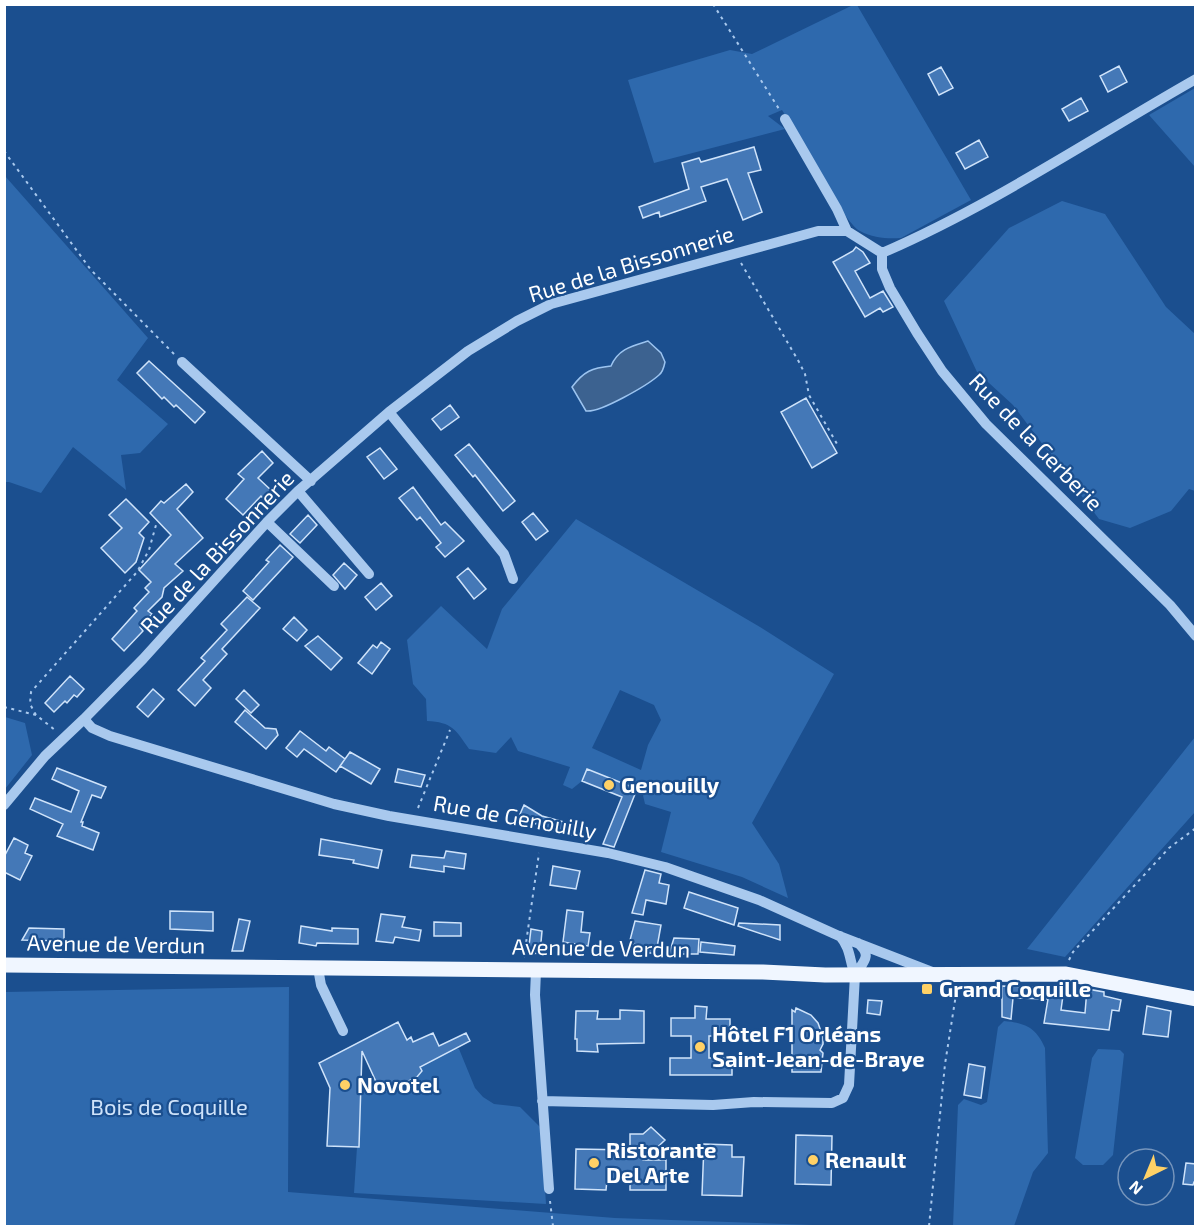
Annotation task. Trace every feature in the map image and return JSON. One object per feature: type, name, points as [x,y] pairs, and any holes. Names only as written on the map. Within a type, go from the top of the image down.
[{"type":"main road","name":"Avenue de Verdun","points":[[4,965],[763,972],[855,975],[1066,974],[1196,999]]},
{"type":"street","points":[[785,119],[837,209],[847,231],[882,253],[969,210],[1196,79]]},
{"type":"street","name":"Rue de la Bissonnerie","points":[[4,805],[45,756],[143,659],[298,491],[389,412],[468,351],[517,321],[551,304],[818,231],[847,231]]},
{"type":"street","name":"Rue de la Gerberie","points":[[882,253],[882,269],[890,288],[942,371],[986,424],[1170,605],[1196,636]]},
{"type":"street","points":[[182,362],[311,481]]},
{"type":"street","points":[[389,412],[504,554],[513,579]]},
{"type":"street","points":[[298,491],[369,573]]},
{"type":"street","points":[[267,522],[334,585]]},
{"type":"street","name":"Rue de Genouilly","points":[[84,719],[92,728],[110,736],[334,804],[608,853],[665,867],[759,900],[839,936],[935,973]]},
{"type":"street","points":[[542,1101],[713,1105],[754,1102],[832,1103],[843,1098],[849,1085],[855,975],[849,960],[849,947],[839,936]]},
{"type":"street","points":[[855,941],[866,950],[866,955],[865,961],[855,975]]},
{"type":"street","points":[[318,968],[321,985],[343,1031]]},
{"type":"street","points":[[529,970],[535,995],[549,1189]]},
{"type":"path","points":[[713,4],[785,119]]},
{"type":"path","points":[[4,151],[91,270],[182,362]]},
{"type":"path","points":[[738,252],[742,267],[799,362],[805,374],[809,395],[837,444]]},
{"type":"path","points":[[64,737],[36,715],[30,705],[31,692],[137,572],[149,550],[156,525]]},
{"type":"path","points":[[4,707],[36,715]]},
{"type":"path","points":[[414,819],[450,730]]},
{"type":"path","points":[[1069,960],[1073,952],[1169,848],[1196,828]]},
{"type":"path","points":[[529,970],[541,841]]},
{"type":"path","points":[[929,1227],[945,1064],[958,983]]},
{"type":"path","points":[[549,1189],[553,1227]]},
{"type":"green space","points":[[857,5],[971,200],[901,238],[880,237],[860,231],[852,224],[832,195],[782,110],[768,116],[785,129],[654,163],[628,80],[730,50],[752,54]]},
{"type":"green space","points":[[1195,88],[1195,167],[1149,115]]},
{"type":"green space","points":[[5,176],[148,338],[117,380],[168,424],[140,453],[121,455],[126,490],[73,447],[41,493],[5,482]]},
{"type":"green space","points":[[1062,201],[1105,214],[1166,307],[1195,334],[1195,491],[1189,489],[1171,511],[1130,528],[1099,519],[1013,405],[977,372],[944,301],[1009,228]]},
{"type":"green space","points":[[576,519],[760,627],[834,674],[752,823],[779,864],[788,898],[742,877],[661,852],[671,812],[645,804],[642,791],[587,769],[582,781],[572,789],[563,785],[570,767],[518,751],[511,737],[496,753],[469,749],[448,725],[427,721],[426,699],[413,684],[407,640],[441,606],[487,649],[502,609]],"holes":[[[620,690],[654,705],[661,720],[648,745],[641,770],[592,748]]]},
{"type":"green space","points":[[5,717],[25,723],[32,755],[5,789]]},
{"type":"green space","points":[[1195,737],[1195,812],[1065,957],[1027,949]]},
{"type":"green space","name":"Bois de Coquille","points":[[289,987],[288,1192],[615,1218],[842,1226],[5,1226],[5,992]]},
{"type":"green space","points":[[1004,1021],[1029,1027],[1038,1035],[1045,1048],[1048,1153],[1033,1172],[1014,1226],[953,1226],[958,1105],[964,1099],[981,1105],[987,1102],[998,1027]]},
{"type":"green space","points":[[456,1048],[459,1049],[475,1088],[483,1097],[494,1104],[520,1107],[541,1128],[546,1204],[354,1193],[357,1147],[359,1147],[361,1084],[373,1078],[384,1090],[396,1088],[401,1086],[420,1066]]},
{"type":"green space","points":[[1098,1049],[1120,1050],[1124,1054],[1113,1155],[1103,1165],[1083,1165],[1075,1158],[1092,1058]]},
{"type":"shaded area","points":[[648,341],[661,353],[665,362],[660,374],[624,398],[602,408],[586,411],[572,387],[576,382],[589,371],[611,366],[617,356],[626,349]]},
{"type":"building","points":[[1119,66],[1127,82],[1108,92],[1100,76]]},
{"type":"building","points":[[941,67],[953,88],[939,95],[928,74]]},
{"type":"building","points":[[1081,98],[1088,111],[1069,121],[1062,109]]},
{"type":"building","points":[[979,140],[988,157],[965,169],[956,153]]},
{"type":"building","points":[[754,147],[761,170],[748,173],[762,212],[743,220],[727,179],[701,187],[706,201],[660,217],[659,212],[643,218],[639,207],[689,189],[682,163],[699,158],[701,162]]},
{"type":"building","points":[[856,247],[863,252],[870,263],[855,271],[870,298],[883,291],[893,307],[883,312],[880,308],[865,317],[833,262]]},
{"type":"building","points":[[149,361],[205,412],[195,423],[176,405],[174,407],[164,397],[162,399],[137,373]]},
{"type":"building","points":[[806,398],[837,453],[812,468],[781,412]]},
{"type":"building","points":[[450,405],[459,417],[441,430],[432,419]]},
{"type":"building","points":[[469,444],[515,501],[503,511],[475,475],[473,477],[455,455]]},
{"type":"building","points":[[380,448],[397,469],[384,479],[367,457]]},
{"type":"building","points":[[262,451],[273,463],[258,478],[273,492],[265,500],[261,496],[243,515],[226,499],[244,479],[238,474]]},
{"type":"building","points":[[186,484],[193,492],[177,509],[203,538],[175,564],[183,571],[164,588],[162,597],[148,611],[152,614],[140,627],[143,631],[124,651],[112,639],[137,611],[134,608],[149,592],[145,588],[151,582],[139,570],[171,535],[150,513],[161,501],[164,503]]},
{"type":"building","points":[[413,487],[441,525],[445,522],[464,541],[445,557],[436,547],[441,543],[420,517],[417,520],[399,498]]},
{"type":"building","points":[[126,499],[149,522],[139,533],[144,538],[136,562],[125,573],[101,548],[122,528],[109,515]]},
{"type":"building","points":[[533,513],[548,531],[536,540],[522,522]]},
{"type":"building","points":[[308,515],[317,525],[300,543],[290,534]]},
{"type":"building","points":[[280,545],[293,557],[253,600],[243,591],[269,562],[266,560]]},
{"type":"building","points":[[344,563],[357,575],[345,589],[333,575]]},
{"type":"building","points":[[468,568],[486,589],[474,599],[457,577]]},
{"type":"building","points":[[381,583],[392,596],[376,610],[365,597]]},
{"type":"building","points":[[247,597],[260,608],[222,649],[227,654],[203,680],[211,688],[195,706],[178,690],[205,661],[201,658],[227,630],[221,624]]},
{"type":"building","points":[[294,617],[307,630],[297,641],[283,629]]},
{"type":"building","points":[[318,636],[342,658],[331,670],[305,646]]},
{"type":"building","points":[[381,642],[390,649],[372,674],[358,663],[373,645],[377,648]]},
{"type":"building","points":[[70,676],[84,689],[77,697],[74,695],[54,712],[45,703]]},
{"type":"building","points":[[153,689],[164,699],[148,717],[137,707]]},
{"type":"building","points":[[244,690],[259,705],[251,713],[236,699]]},
{"type":"building","points":[[245,710],[265,728],[276,729],[278,735],[266,749],[235,722]]},
{"type":"building","points":[[300,731],[326,751],[329,747],[345,759],[336,772],[304,749],[297,757],[286,748]]},
{"type":"building","points":[[350,752],[380,769],[371,784],[340,766]]},
{"type":"building","points":[[57,768],[106,787],[101,798],[92,795],[81,822],[83,822],[82,826],[99,833],[93,850],[57,836],[63,824],[30,809],[35,798],[71,812],[79,791],[52,779]]},
{"type":"building","points":[[398,769],[425,775],[421,787],[395,782]]},
{"type":"building","points":[[587,769],[637,789],[614,847],[603,844],[622,797],[582,781]]},
{"type":"building","points":[[524,805],[542,816],[575,825],[571,835],[540,827],[537,824],[517,821]]},
{"type":"building","points":[[14,838],[28,845],[25,853],[32,856],[20,880],[4,872],[4,857]]},
{"type":"building","points":[[321,839],[382,850],[378,868],[353,863],[354,860],[319,855]]},
{"type":"building","points":[[446,851],[466,854],[464,869],[444,866],[444,872],[410,867],[412,855],[444,858]]},
{"type":"building","points":[[553,866],[580,871],[576,889],[550,885]]},
{"type":"building","points":[[645,870],[661,874],[659,883],[669,885],[666,904],[646,900],[643,915],[632,913]]},
{"type":"building","points":[[689,892],[738,908],[734,925],[684,908]]},
{"type":"building","points":[[567,910],[583,912],[581,932],[590,933],[588,946],[563,942]]},
{"type":"building","points":[[170,911],[213,912],[213,931],[170,929]]},
{"type":"building","points":[[381,914],[405,917],[402,927],[421,930],[419,941],[395,937],[393,943],[376,941]]},
{"type":"building","points":[[239,919],[250,921],[243,951],[232,951]]},
{"type":"building","points":[[635,921],[661,925],[656,953],[641,953],[641,945],[629,944]]},
{"type":"building","points":[[434,922],[461,923],[461,936],[434,936]]},
{"type":"building","points":[[739,923],[780,925],[780,940],[738,926]]},
{"type":"building","points":[[301,926],[332,931],[332,928],[358,929],[358,944],[317,943],[316,946],[299,943]]},
{"type":"building","points":[[29,928],[64,929],[64,941],[22,940]]},
{"type":"building","points":[[531,929],[542,931],[540,953],[528,954]]},
{"type":"building","points":[[674,938],[699,939],[698,954],[669,954]]},
{"type":"building","points":[[701,942],[735,946],[734,955],[700,952]]},
{"type":"building","points":[[1002,986],[1064,988],[1061,1010],[1085,1013],[1087,989],[1104,992],[1104,996],[1121,1000],[1119,1011],[1112,1010],[1109,1030],[1044,1023],[1048,999],[1013,998],[1011,1019],[1002,1017]]},
{"type":"building","points":[[868,1000],[882,1001],[880,1015],[867,1013]]},
{"type":"building","name":"Hôtel F1 Orléans Saint-Jean-de-Braye","points":[[695,1006],[707,1007],[706,1019],[730,1019],[730,1036],[709,1036],[709,1058],[732,1058],[732,1075],[670,1075],[670,1058],[691,1058],[691,1036],[671,1036],[671,1018],[695,1018]]},
{"type":"building","points":[[1147,1006],[1171,1011],[1168,1037],[1143,1034]]},
{"type":"building","points":[[796,1008],[811,1015],[818,1023],[823,1037],[820,1050],[823,1053],[821,1072],[792,1072],[792,1010],[795,1012]]},
{"type":"building","points":[[620,1010],[644,1011],[644,1043],[597,1044],[598,1052],[577,1051],[576,1011],[598,1011],[597,1019],[620,1019]]},
{"type":"building","name":"Novotel","points":[[398,1022],[407,1040],[411,1037],[413,1042],[433,1033],[439,1046],[466,1033],[470,1041],[420,1067],[422,1071],[417,1077],[404,1083],[402,1087],[387,1091],[378,1086],[362,1051],[359,1147],[327,1146],[330,1088],[319,1063]]},
{"type":"building","points":[[969,1064],[985,1067],[981,1098],[964,1095]]},
{"type":"building","points":[[651,1127],[665,1140],[644,1160],[666,1160],[666,1190],[630,1190],[630,1181],[607,1180],[606,1190],[575,1189],[576,1149],[630,1150],[630,1134],[643,1134]]},
{"type":"building","name":"Renault","points":[[796,1135],[832,1136],[831,1185],[795,1184]]},
{"type":"building","points":[[704,1144],[732,1145],[732,1157],[744,1157],[742,1196],[702,1195]]},
{"type":"building","points":[[1186,1163],[1196,1164],[1196,1182],[1193,1185],[1183,1184]]},
{"type":"place","name":"Genouilly","points":[[609,785]]},
{"type":"place","name":"Grand Coquille","points":[[927,989]]},
{"type":"place","name":"Hôtel F1 Orléans Saint-Jean-de-Braye","points":[[700,1047]]},
{"type":"place","name":"Novotel","points":[[345,1085]]},
{"type":"place","name":"Renault","points":[[813,1160]]},
{"type":"place","name":"Ristorante Del Arte","points":[[594,1163]]}]
